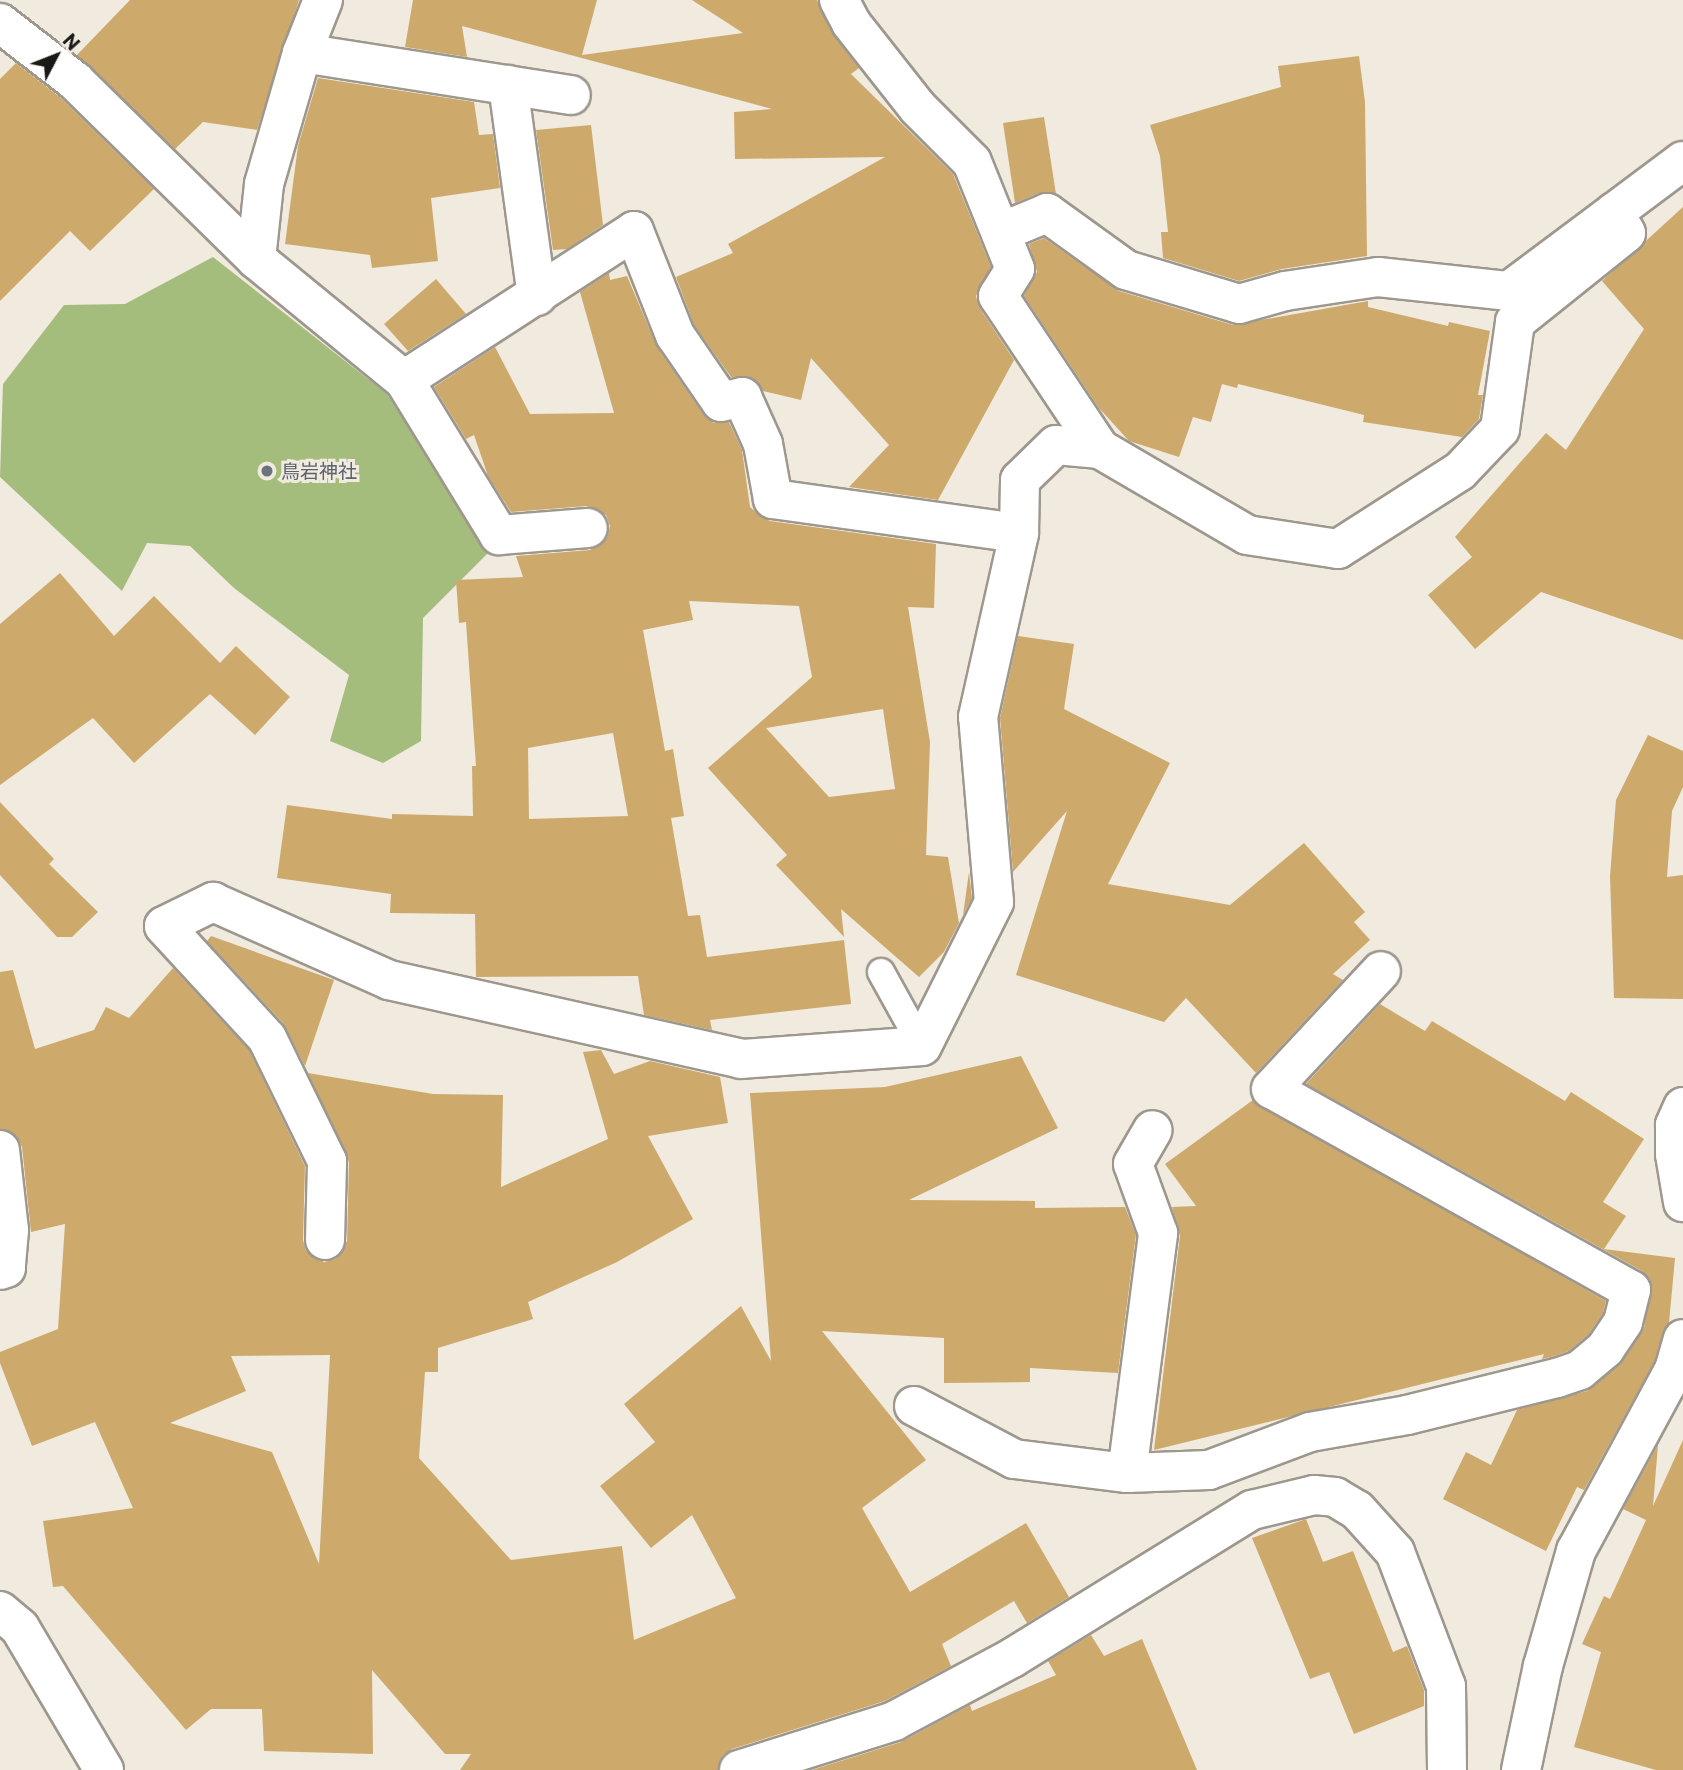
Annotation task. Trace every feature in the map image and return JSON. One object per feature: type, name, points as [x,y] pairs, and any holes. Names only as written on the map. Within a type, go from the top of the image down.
[{"type":"street","points":[[256,258],[264,184],[302,53],[323,0]]},
{"type":"street","points":[[839,0],[851,23],[918,108],[972,162],[1015,269],[998,296],[1100,449]]},
{"type":"street","points":[[0,23],[75,81],[256,258],[404,380],[499,535],[588,528]]},
{"type":"street","points":[[302,53],[571,95]]},
{"type":"street","points":[[509,85],[537,296]]},
{"type":"street","points":[[1000,232],[1047,213],[1126,270],[1239,304],[1285,291],[1378,277],[1509,291],[1683,161]]},
{"type":"street","points":[[326,1240],[327,1161],[267,1038],[164,926],[213,902],[388,981],[741,1059],[922,1046],[994,902],[978,717],[1019,533],[1020,480],[1056,445],[1100,449],[1247,535],[1338,549],[1460,471],[1500,429],[1515,322],[1626,233],[1614,212]]},
{"type":"street","points":[[404,380],[634,231],[675,335],[721,402],[742,397],[763,443],[773,499],[1019,533]]},
{"type":"street","points":[[914,1406],[1014,1459],[1127,1473],[1209,1469],[1310,1432],[1407,1415],[1557,1378],[1595,1358],[1623,1322],[1631,1290],[1271,1089],[1381,971]]},
{"type":"street","points":[[1683,1107],[1675,1125],[1675,1154],[1683,1202]]},
{"type":"street","points":[[1127,1473],[1158,1233],[1133,1164],[1153,1129]]},
{"type":"street","points":[[0,1150],[9,1230],[6,1268],[0,1270]]},
{"type":"street","points":[[1521,1770],[1543,1667],[1576,1551],[1674,1370],[1683,1339]]},
{"type":"street","points":[[739,1770],[894,1721],[1012,1658],[1252,1510],[1314,1495],[1335,1497],[1357,1510],[1395,1552],[1446,1686],[1447,1770]]},
{"type":"street","points":[[0,1611],[20,1628],[104,1770]]},
{"type":"lane","points":[[881,972],[922,1046]]},
{"type":"green space","points":[[213,257],[387,394],[489,552],[423,618],[421,741],[383,763],[330,741],[349,675],[234,588],[190,546],[147,543],[122,591],[0,477],[3,384],[64,305],[125,304]]},
{"type":"building","points":[[130,0],[299,0],[257,130],[203,122],[175,149],[77,55]]},
{"type":"building","points":[[413,0],[597,0],[582,55],[743,33],[692,0],[817,0],[832,33],[859,68],[851,74],[953,174],[991,267],[976,296],[979,307],[1014,360],[938,500],[849,487],[889,445],[811,358],[801,400],[763,391],[748,376],[731,377],[694,325],[676,277],[733,253],[728,244],[885,157],[735,159],[734,112],[772,109],[462,26],[467,57],[405,47]]},
{"type":"building","points":[[1359,56],[1365,102],[1367,256],[1282,269],[1239,281],[1163,258],[1161,232],[1168,232],[1160,156],[1150,125],[1281,87],[1278,66]]},
{"type":"building","points":[[16,63],[61,98],[154,189],[90,251],[70,231],[0,301],[0,79]]},
{"type":"building","points":[[318,78],[474,102],[479,135],[493,134],[500,188],[431,198],[438,261],[372,268],[370,255],[285,244],[298,146]]},
{"type":"building","points":[[1044,117],[1056,194],[1039,193],[1015,203],[1003,123]]},
{"type":"building","points":[[591,125],[603,225],[567,249],[553,250],[536,130]]},
{"type":"building","points":[[1683,207],[1683,640],[1541,592],[1475,649],[1428,595],[1472,557],[1455,537],[1546,433],[1566,450],[1644,329],[1602,281]]},
{"type":"building","points":[[1044,238],[1119,291],[1233,325],[1368,301],[1368,307],[1448,326],[1449,322],[1490,331],[1478,395],[1483,395],[1479,419],[1462,437],[1363,422],[1364,415],[1238,384],[1237,388],[1222,384],[1211,422],[1193,417],[1179,457],[1129,441],[1099,408],[1024,296],[1037,272],[1029,244]]},
{"type":"building","points":[[609,273],[610,280],[627,276],[657,347],[703,414],[714,423],[729,422],[742,450],[750,507],[759,515],[770,521],[936,544],[934,608],[908,607],[930,742],[926,855],[948,857],[959,923],[944,952],[919,977],[841,909],[844,937],[776,865],[787,855],[708,768],[812,677],[799,606],[689,601],[693,620],[643,630],[665,751],[673,749],[684,816],[671,818],[688,916],[700,915],[707,957],[844,940],[851,1004],[710,1020],[712,1030],[644,1015],[638,976],[476,977],[475,914],[390,913],[391,894],[277,878],[287,805],[392,819],[392,814],[473,816],[472,766],[476,766],[466,622],[459,623],[456,580],[523,577],[516,556],[590,550],[607,538],[610,526],[606,515],[587,506],[511,512],[488,476],[474,435],[466,439],[434,387],[495,347],[530,414],[614,413],[580,292]],"holes":[[[883,709],[895,789],[829,797],[766,728]],[[613,733],[628,816],[529,819],[528,748]]]},
{"type":"building","points":[[436,279],[466,314],[408,351],[384,324]]},
{"type":"building","points":[[60,573],[114,636],[154,596],[220,663],[236,646],[290,697],[255,735],[210,694],[134,763],[93,718],[0,785],[0,624]]},
{"type":"building","points":[[1018,636],[1074,644],[1064,709],[1170,763],[1108,884],[1230,905],[1304,843],[1365,912],[1354,922],[1370,940],[1333,974],[1343,980],[1256,1073],[1186,998],[1164,1022],[1016,975],[1067,811],[1013,872],[1000,718]]},
{"type":"building","points":[[1648,735],[1683,751],[1683,787],[1672,811],[1667,877],[1683,875],[1683,999],[1614,998],[1610,876],[1616,800]]},
{"type":"building","points":[[0,802],[54,859],[49,864],[98,912],[72,937],[57,937],[0,875]]},
{"type":"building","points":[[969,872],[972,898],[963,915]]},
{"type":"building","points":[[211,936],[334,980],[305,1066],[283,1023],[207,941]]},
{"type":"building","points":[[173,968],[249,1050],[305,1166],[303,1240],[306,1251],[324,1262],[336,1259],[347,1241],[349,1162],[308,1073],[433,1094],[503,1095],[501,1187],[608,1139],[583,1052],[601,1050],[614,1074],[650,1061],[720,1077],[728,1123],[648,1136],[693,1219],[617,1262],[528,1302],[533,1319],[438,1348],[438,1372],[425,1372],[419,1458],[511,1560],[622,1546],[634,1640],[736,1598],[692,1515],[651,1548],[600,1486],[655,1442],[624,1404],[741,1306],[771,1361],[750,1093],[885,1087],[1021,1056],[1058,1128],[909,1200],[1035,1201],[1035,1208],[1125,1207],[1136,1235],[1118,1373],[1030,1368],[1030,1382],[944,1383],[944,1338],[822,1331],[926,1460],[862,1508],[910,1592],[1026,1523],[1069,1597],[1027,1623],[1014,1601],[942,1644],[951,1666],[885,1701],[732,1749],[722,1756],[718,1770],[460,1770],[471,1754],[445,1754],[372,1670],[373,1754],[264,1751],[262,1709],[211,1709],[186,1730],[63,1586],[53,1587],[43,1521],[133,1508],[95,1422],[32,1446],[0,1363],[0,1352],[58,1329],[65,1224],[31,1232],[22,1147],[17,1137],[0,1129],[0,972],[13,970],[35,1049],[94,1030],[106,1007],[129,1018]],"holes":[[[330,1355],[319,1564],[272,1452],[170,1423],[246,1391],[231,1356]]]},
{"type":"building","points":[[1380,1004],[1425,1031],[1432,1021],[1565,1101],[1571,1092],[1644,1139],[1603,1202],[1626,1216],[1604,1249],[1675,1258],[1669,1323],[1654,1362],[1584,1490],[1577,1487],[1546,1551],[1443,1499],[1466,1452],[1491,1465],[1517,1410],[1587,1391],[1619,1365],[1644,1328],[1651,1282],[1642,1271],[1306,1084]]},
{"type":"building","points":[[1253,1100],[1606,1301],[1603,1313],[1589,1334],[1569,1351],[1551,1357],[1542,1359],[1544,1354],[1154,1450],[1180,1236],[1172,1207],[1196,1206],[1165,1164]]},
{"type":"building","points":[[1683,1440],[1683,1770],[1656,1770],[1574,1747],[1601,1652],[1582,1644],[1604,1596],[1610,1599],[1646,1520],[1623,1509],[1658,1445],[1653,1506]]},
{"type":"building","points":[[1306,1519],[1323,1562],[1353,1551],[1393,1652],[1407,1646],[1424,1690],[1424,1706],[1354,1734],[1329,1672],[1310,1679],[1252,1538]]},
{"type":"building","points":[[1091,1635],[1104,1656],[1142,1639],[1197,1770],[812,1770],[901,1742],[970,1705],[972,1711],[1056,1675],[1048,1661]]},
{"type":"place","name":"鳥岩神社","points":[[267,471]]}]
